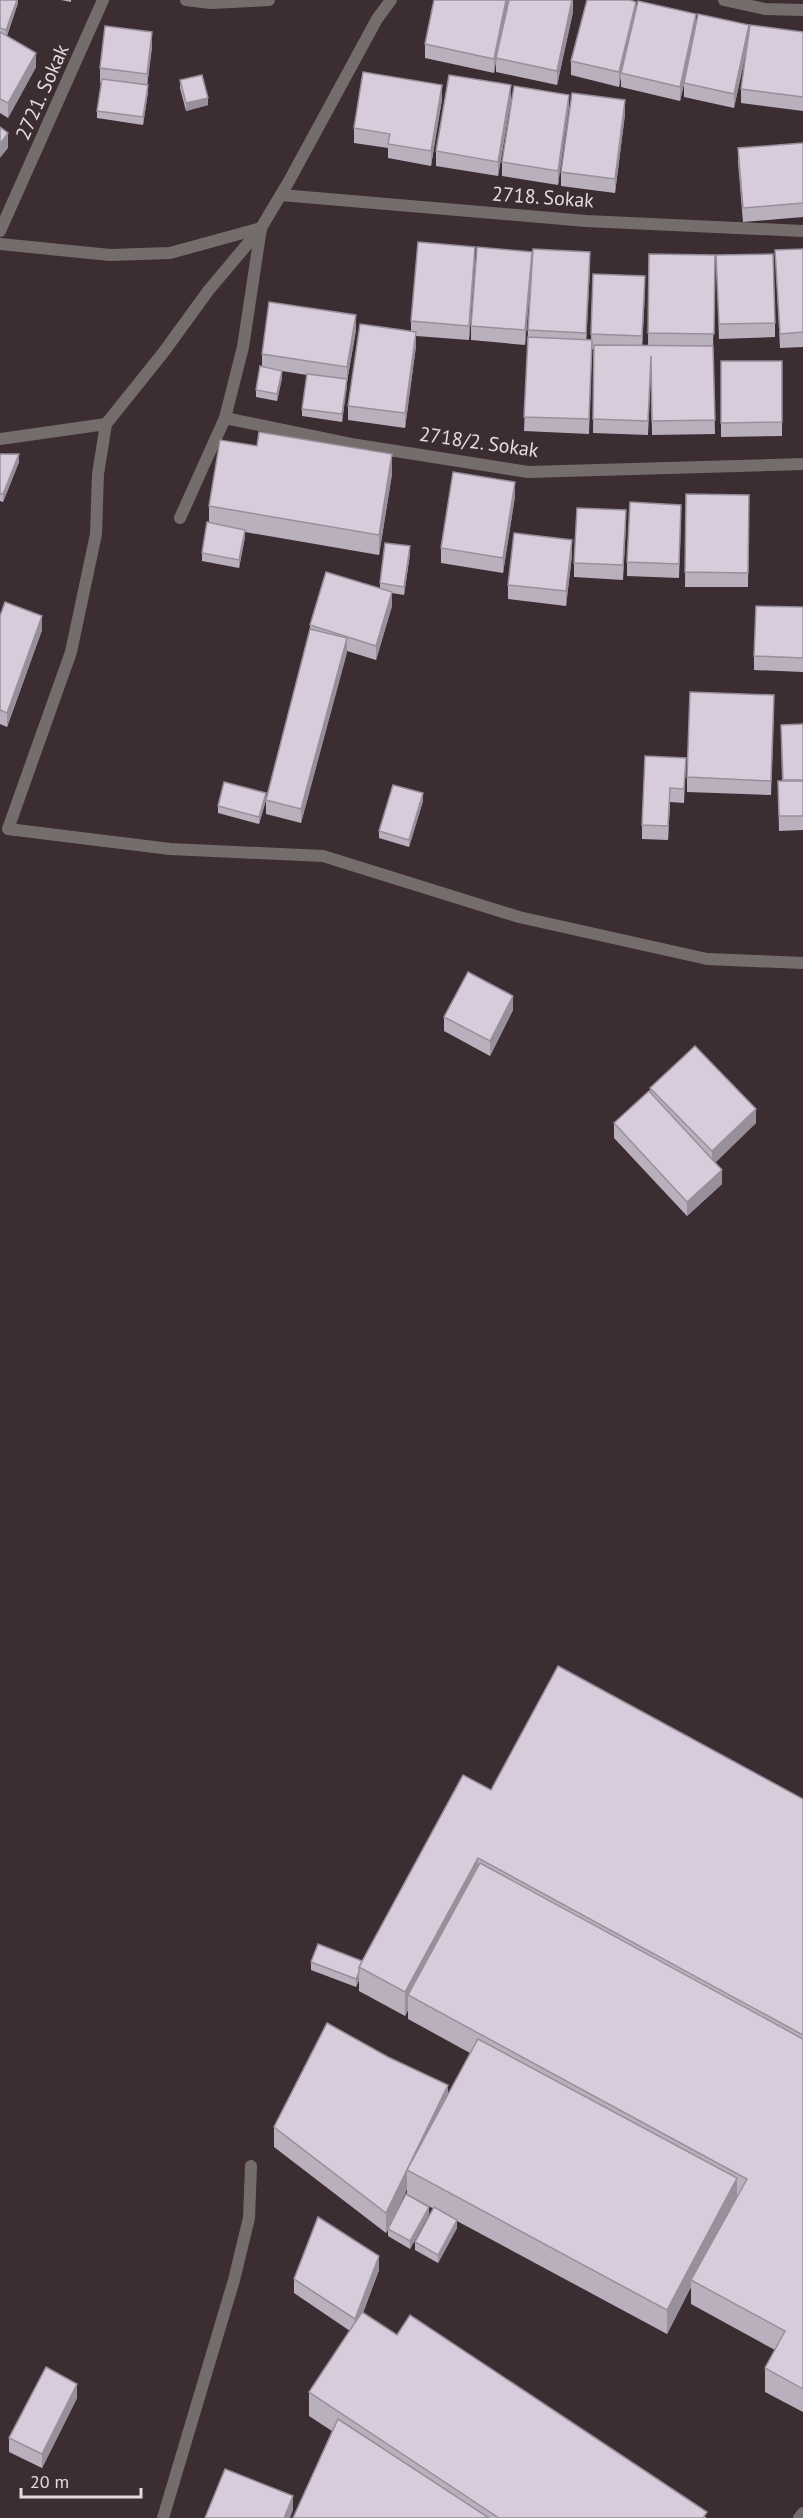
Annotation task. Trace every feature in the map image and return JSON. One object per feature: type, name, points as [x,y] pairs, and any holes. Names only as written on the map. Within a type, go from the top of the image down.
[{"type":"street","name":"2721. Sokak","points":[[0,231],[103,0]]},
{"type":"street","points":[[186,0],[211,3],[269,0]]},
{"type":"street","points":[[391,0],[377,19],[261,228],[208,291],[163,353],[106,424],[98,474],[96,534],[71,652],[8,829],[170,849],[323,856],[541,922],[707,959],[803,963]]},
{"type":"street","points":[[724,0],[765,9],[803,10]]},
{"type":"street","name":"2718. Sokak","points":[[281,195],[586,221],[803,231]]},
{"type":"street","points":[[0,244],[110,255],[170,253],[261,228]]},
{"type":"street","points":[[180,518],[225,418],[243,347],[261,228]]},
{"type":"street","name":"2718/2. Sokak","points":[[225,418],[351,444],[528,472],[803,464]]},
{"type":"street","points":[[0,439],[106,424]]},
{"type":"street","points":[[164,2518],[234,2280],[249,2218],[251,2166]]},
{"type":"street","points":[[799,2518],[803,2513]]},
{"type":"building","points":[[0,0],[17,0],[6,30],[0,28]]},
{"type":"building","points":[[434,0],[506,0],[494,59],[425,44]]},
{"type":"building","points":[[509,0],[572,0],[557,71],[496,58]]},
{"type":"building","points":[[587,0],[636,2],[619,72],[571,61]]},
{"type":"building","points":[[638,1],[696,14],[680,87],[621,73]]},
{"type":"building","points":[[698,14],[749,25],[734,94],[684,83]]},
{"type":"building","points":[[750,25],[803,32],[803,97],[741,89]]},
{"type":"building","points":[[105,26],[152,32],[147,74],[100,68]]},
{"type":"building","points":[[0,32],[36,53],[8,103],[0,99]]},
{"type":"building","points":[[363,72],[442,85],[431,151],[388,144],[390,134],[354,128]]},
{"type":"building","points":[[202,75],[208,98],[186,103],[180,80]]},
{"type":"building","points":[[449,75],[511,85],[498,162],[436,151]]},
{"type":"building","points":[[102,79],[148,85],[143,117],[97,111]]},
{"type":"building","points":[[514,86],[569,95],[558,171],[502,162]]},
{"type":"building","points":[[572,93],[625,100],[615,179],[561,172]]},
{"type":"building","points":[[0,127],[8,133],[0,144]]},
{"type":"building","points":[[803,143],[803,203],[743,208],[738,148]]},
{"type":"building","points":[[418,242],[475,247],[469,326],[411,321]]},
{"type":"building","points":[[477,247],[532,252],[525,330],[471,326]]},
{"type":"building","points":[[533,249],[590,252],[586,333],[528,330]]},
{"type":"building","points":[[803,249],[803,332],[780,334],[775,250]]},
{"type":"building","points":[[649,254],[715,255],[714,334],[648,333]]},
{"type":"building","points":[[773,254],[775,323],[719,324],[716,255]]},
{"type":"building","points":[[593,274],[645,276],[642,336],[591,334]]},
{"type":"building","points":[[269,302],[356,315],[347,367],[262,354]]},
{"type":"building","points":[[360,324],[416,332],[405,413],[348,406]]},
{"type":"building","points":[[528,337],[592,340],[589,419],[524,417]]},
{"type":"building","points":[[594,345],[713,346],[715,420],[652,421],[651,356],[648,421],[593,419]]},
{"type":"building","points":[[721,361],[782,361],[782,422],[721,423]]},
{"type":"building","points":[[260,366],[282,371],[277,394],[256,390]]},
{"type":"building","points":[[307,374],[347,379],[342,414],[302,409]]},
{"type":"building","points":[[259,432],[392,454],[379,535],[209,506],[220,440],[257,446]]},
{"type":"building","points":[[0,454],[19,454],[3,494],[0,494]]},
{"type":"building","points":[[453,472],[515,482],[503,558],[441,548]]},
{"type":"building","points":[[686,494],[749,495],[748,573],[685,572]]},
{"type":"building","points":[[630,502],[681,505],[679,564],[627,562]]},
{"type":"building","points":[[577,508],[626,510],[623,565],[574,563]]},
{"type":"building","points":[[207,522],[245,530],[239,560],[202,553]]},
{"type":"building","points":[[514,533],[572,540],[566,591],[508,585]]},
{"type":"building","points":[[385,543],[410,546],[404,587],[380,583]]},
{"type":"building","points":[[326,572],[392,592],[376,646],[310,625]]},
{"type":"building","points":[[5,602],[42,616],[7,713],[0,710],[0,616]]},
{"type":"building","points":[[756,606],[803,607],[803,658],[754,656]]},
{"type":"building","points":[[310,629],[347,638],[301,809],[266,800]]},
{"type":"building","points":[[690,692],[774,695],[771,781],[687,777]]},
{"type":"building","points":[[803,724],[803,780],[783,780],[781,725]]},
{"type":"building","points":[[645,756],[686,758],[684,789],[670,788],[668,826],[642,825]]},
{"type":"building","points":[[778,781],[803,781],[803,816],[779,816]]},
{"type":"building","points":[[224,782],[266,793],[259,817],[218,806]]},
{"type":"building","points":[[393,785],[423,793],[409,840],[379,831]]},
{"type":"building","points":[[468,972],[513,996],[490,1041],[444,1017]]},
{"type":"building","points":[[695,1046],[756,1109],[712,1151],[650,1088]]},
{"type":"building","points":[[649,1091],[722,1170],[687,1202],[614,1123]]},
{"type":"building","points":[[558,1666],[803,1799],[803,2035],[478,1858],[405,1992],[359,1967],[463,1775],[491,1790]]},
{"type":"building","points":[[480,1863],[803,2039],[803,2389],[765,2368],[785,2331],[691,2280],[747,2179],[408,1995]]},
{"type":"building","points":[[318,1944],[362,1961],[356,1979],[311,1962]]},
{"type":"building","points":[[327,2023],[388,2057],[448,2085],[386,2213],[274,2127]]},
{"type":"building","points":[[478,2039],[737,2178],[667,2310],[407,2170]]},
{"type":"building","points":[[406,2194],[429,2207],[410,2241],[388,2229]]},
{"type":"building","points":[[434,2207],[457,2220],[438,2255],[415,2242]]},
{"type":"building","points":[[318,2217],[379,2256],[355,2319],[294,2279]]},
{"type":"building","points":[[362,2312],[397,2335],[410,2315],[707,2512],[703,2518],[499,2518],[309,2392]]},
{"type":"building","points":[[46,2367],[77,2384],[42,2454],[9,2438]]},
{"type":"building","points":[[338,2419],[489,2518],[293,2518]]},
{"type":"building","points":[[225,2469],[293,2496],[284,2518],[205,2518]]}]
